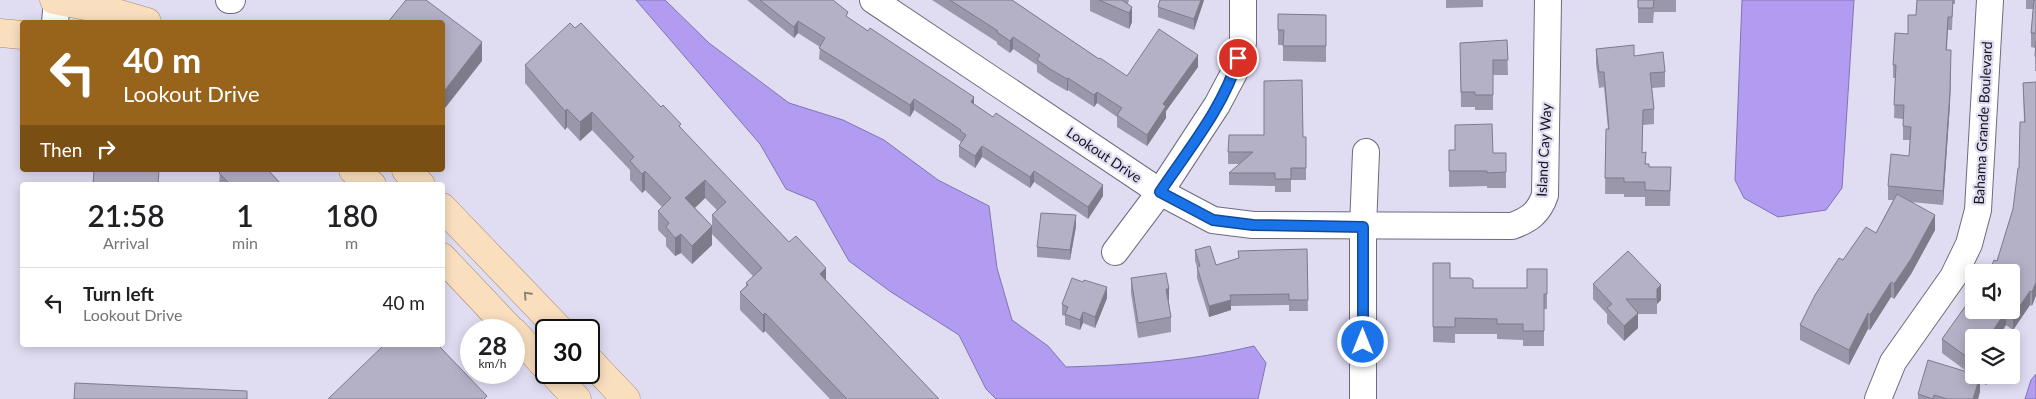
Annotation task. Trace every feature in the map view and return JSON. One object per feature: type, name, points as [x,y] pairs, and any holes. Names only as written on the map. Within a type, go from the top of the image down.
[{"type":"main road","points":[[56,0],[102,9],[140,20]]},
{"type":"main road","points":[[0,33],[20,35]]},
{"type":"main road","points":[[356,172],[368,182]]},
{"type":"main road","points":[[408,172],[418,182]]},
{"type":"main road","points":[[445,209],[550,319]]},
{"type":"main road","points":[[445,260],[501,319]]},
{"type":"main road","points":[[525,344],[535,354]]},
{"type":"main road","points":[[600,372],[626,399]]},
{"type":"main road","points":[[563,384],[577,399]]},
{"type":"street","points":[[55,20],[56,0]]},
{"type":"street","name":"Lookout Drive","points":[[873,0],[1160,192],[1213,220],[1253,225],[1363,227]]},
{"type":"street","points":[[1115,252],[1160,192],[1217,105],[1234,73],[1243,43],[1243,0]]},
{"type":"street","name":"Island Cay Way","points":[[1363,227],[1512,226],[1526,221],[1535,214],[1541,205],[1544,195],[1548,0]]},
{"type":"street","name":"Bahama Grande Boulevard","points":[[1878,399],[1893,362],[1953,277],[1969,244],[1978,210],[1990,0]]},
{"type":"street","points":[[1363,399],[1363,227],[1366,152]]},
{"type":"shaded area","points":[[636,0],[665,0],[709,43],[789,103],[843,120],[884,140],[938,180],[989,206],[997,268],[1012,320],[1048,346],[1066,367],[1160,361],[1254,346],[1266,363],[1258,399],[996,399],[986,389],[959,335],[891,292],[849,261],[815,201],[786,189],[760,144]]},
{"type":"shaded area","points":[[1742,0],[1854,0],[1842,188],[1826,210],[1778,217],[1744,198],[1735,180]]},
{"type":"shaded area","points":[[2036,374],[2036,399],[2025,399],[2031,380]]},
{"type":"building","points":[[406,0],[426,0],[482,42],[445,90],[445,20],[390,20]]},
{"type":"building","points":[[760,0],[833,0],[848,12],[846,16],[868,31],[870,28],[974,97],[971,102],[993,117],[996,113],[1103,185],[1088,207],[1034,171],[1030,177],[982,146],[975,156],[959,146],[966,135],[961,130],[914,99],[910,105],[819,48],[825,38],[798,21],[794,27]]},
{"type":"building","points":[[950,0],[1012,0],[1127,76],[1159,29],[1198,55],[1163,104],[1166,106],[1147,135],[1117,115],[1122,108],[1097,92],[1094,95],[1050,69],[1037,60],[1040,55],[1013,37],[1010,41]]},
{"type":"building","points":[[1099,0],[1122,0],[1132,7],[1129,13]]},
{"type":"building","points":[[1160,0],[1201,0],[1194,19],[1158,7]]},
{"type":"building","points":[[1638,0],[1654,0],[1653,8],[1638,8]]},
{"type":"building","points":[[1917,0],[1953,0],[1952,17],[1948,17],[1946,50],[1951,50],[1943,191],[1888,186],[1891,154],[1909,156],[1911,127],[1903,126],[1904,105],[1894,105],[1896,65],[1893,65],[1895,33],[1908,34],[1908,15],[1916,15]]},
{"type":"building","points":[[2034,0],[2036,0],[2036,33],[2031,33]]},
{"type":"building","points":[[1278,14],[1326,15],[1326,46],[1283,46],[1284,30],[1278,30]]},
{"type":"building","points":[[570,23],[575,28],[581,23],[661,107],[663,105],[681,124],[679,126],[789,242],[796,236],[826,268],[820,274],[939,399],[847,399],[765,313],[763,315],[740,292],[748,285],[746,283],[762,268],[712,215],[726,202],[705,180],[685,198],[712,226],[692,246],[681,234],[675,238],[666,227],[669,223],[658,211],[671,198],[645,171],[642,174],[630,161],[634,157],[592,112],[580,122],[567,109],[565,111],[525,65]]},
{"type":"building","points":[[1507,40],[1508,60],[1493,60],[1493,95],[1475,95],[1475,92],[1461,92],[1460,43]]},
{"type":"building","points":[[1634,45],[1634,56],[1663,52],[1665,72],[1650,73],[1654,109],[1643,110],[1642,153],[1646,152],[1645,164],[1649,164],[1649,167],[1671,167],[1670,191],[1645,190],[1645,182],[1624,182],[1624,178],[1605,178],[1606,129],[1609,129],[1604,72],[1599,72],[1596,49]]},
{"type":"building","points":[[1302,80],[1303,137],[1306,137],[1306,168],[1291,168],[1291,179],[1275,179],[1275,173],[1229,173],[1253,152],[1228,152],[1229,135],[1264,135],[1264,81]]},
{"type":"building","points":[[2036,82],[2036,282],[2032,292],[2030,291],[2020,306],[2020,264],[1992,264],[1994,260],[1997,261],[2013,209],[2019,168],[2020,122],[2025,122],[2023,83]]},
{"type":"building","points":[[1492,124],[1493,153],[1506,153],[1506,172],[1449,171],[1449,150],[1455,150],[1455,125]]},
{"type":"building","points":[[94,172],[159,172],[158,182],[93,182]]},
{"type":"building","points":[[270,172],[279,182],[228,182],[219,173]]},
{"type":"building","points":[[1897,194],[1935,215],[1911,259],[1894,284],[1891,282],[1870,315],[1868,313],[1849,350],[1800,325],[1815,295],[1839,258],[1843,260],[1866,227],[1876,233]]},
{"type":"building","points":[[1041,213],[1076,215],[1070,250],[1037,247]]},
{"type":"building","points":[[1210,246],[1216,265],[1239,258],[1238,251],[1307,249],[1308,300],[1289,300],[1289,294],[1230,295],[1231,300],[1209,306],[1197,267],[1200,266],[1195,250]]},
{"type":"building","points":[[1628,251],[1661,285],[1657,289],[1657,299],[1626,299],[1638,313],[1624,326],[1607,308],[1612,304],[1593,284]]},
{"type":"building","points":[[1433,263],[1450,263],[1450,278],[1470,278],[1473,280],[1473,288],[1527,288],[1527,269],[1547,269],[1547,294],[1544,294],[1544,331],[1523,331],[1523,324],[1497,324],[1497,319],[1455,318],[1455,327],[1433,327]]},
{"type":"building","points":[[1166,273],[1169,289],[1166,289],[1171,317],[1138,323],[1131,278]]},
{"type":"building","points":[[1072,278],[1107,287],[1095,317],[1083,312],[1080,320],[1065,314],[1068,307],[1062,304]]},
{"type":"building","points":[[1965,307],[1965,319],[2001,319],[1994,329],[1965,329],[1965,356],[1942,339]]},
{"type":"building","points":[[382,347],[440,347],[460,368],[460,384],[475,384],[487,396],[484,399],[328,399]]},
{"type":"building","points":[[1928,360],[1965,371],[1965,384],[1978,384],[1973,399],[1947,399],[1934,395],[1933,399],[1918,394]]},
{"type":"building","points":[[75,383],[247,391],[247,399],[74,399]]},
{"type":"route","points":[[1238,58],[1234,73],[1217,105],[1160,192],[1213,220],[1253,225],[1363,227],[1363,342]]}]
